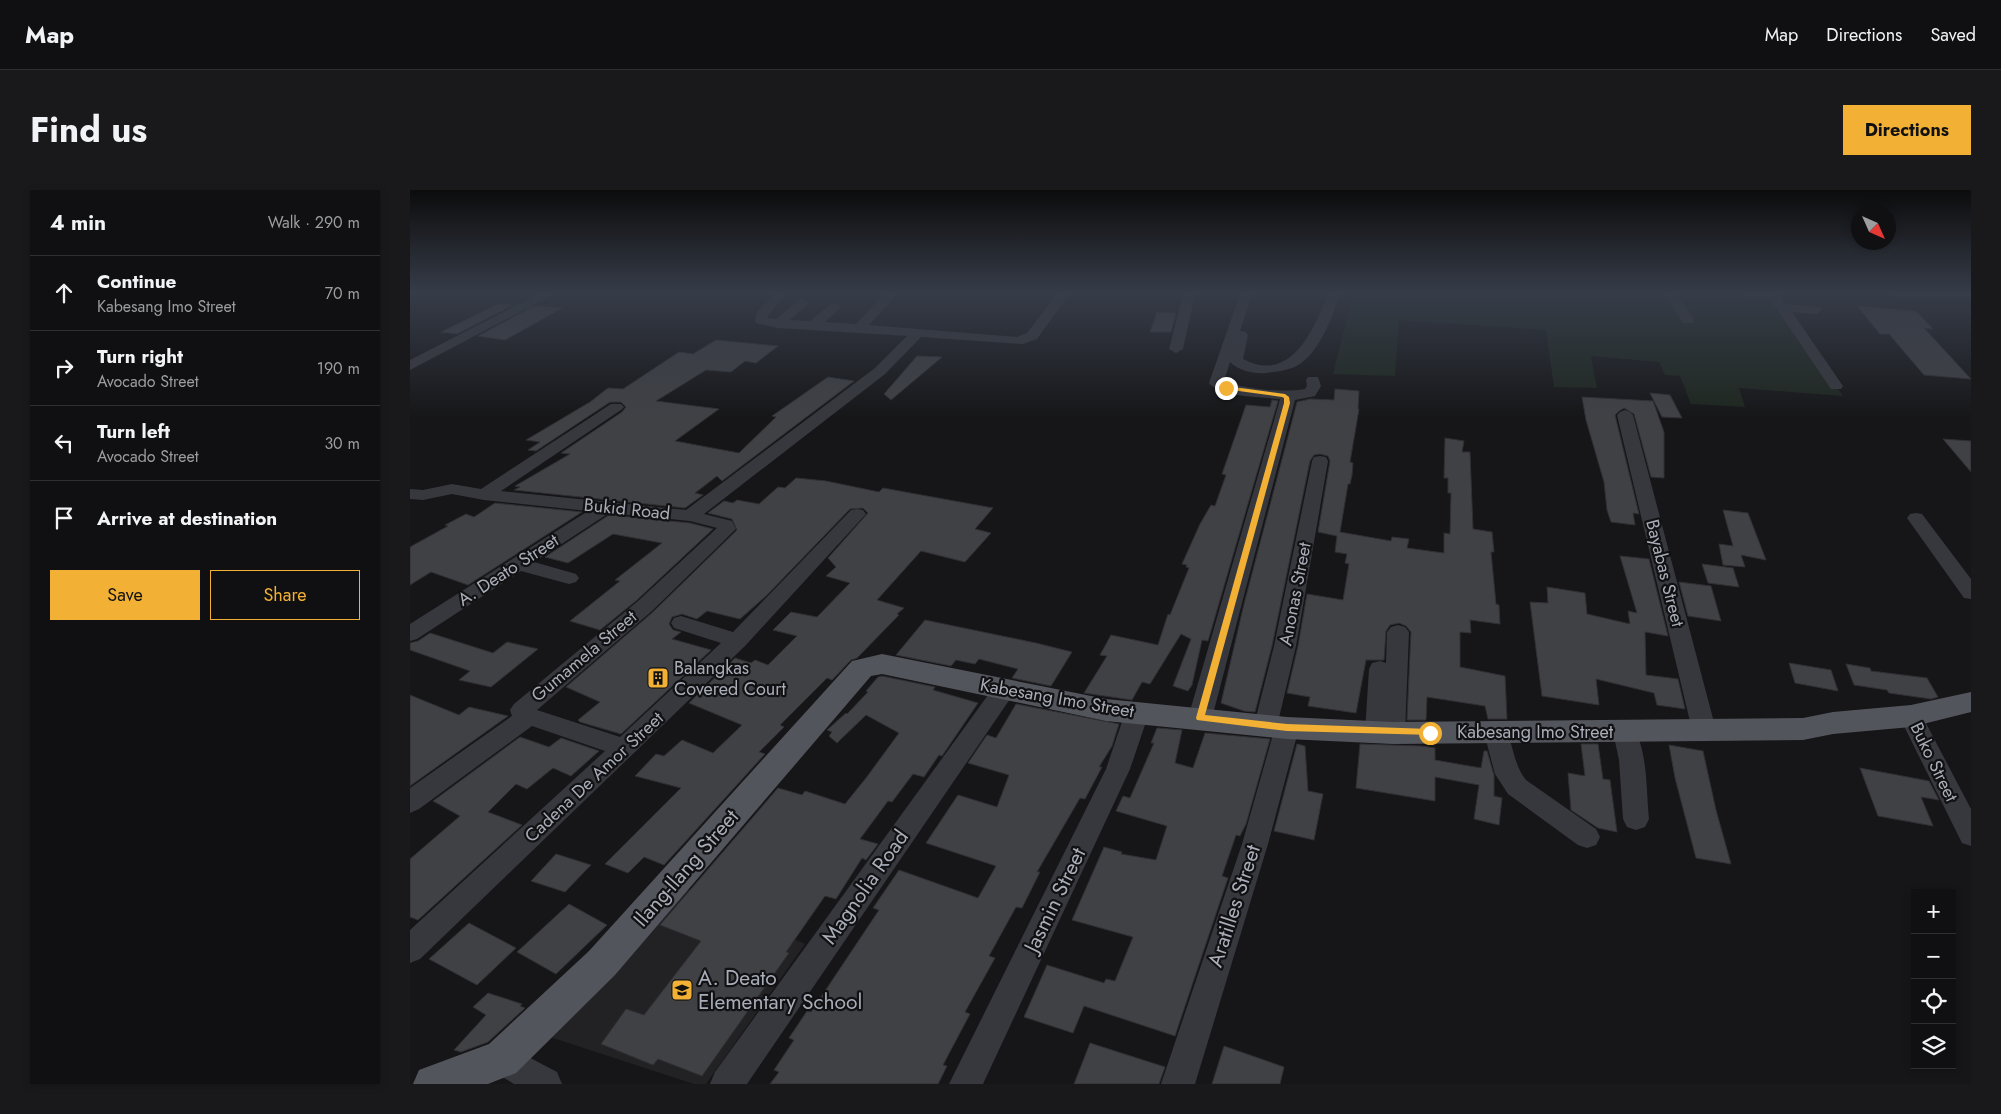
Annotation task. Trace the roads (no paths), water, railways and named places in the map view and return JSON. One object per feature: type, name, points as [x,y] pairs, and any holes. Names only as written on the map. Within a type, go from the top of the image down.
[{"type":"main road","name":"Kabesang Imo Street","points":[[862,668],[882,664],[1106,710],[1276,726],[1385,732],[1496,733],[1803,729],[1833,723],[1911,716],[1971,702]]},
{"type":"main road","name":"Ilang-Ilang Street","points":[[502,1059],[602,963],[862,668]]},
{"type":"main road","points":[[433,1084],[502,1059]]},
{"type":"street","points":[[410,366],[465,336]]},
{"type":"street","points":[[690,516],[880,371],[914,336]]},
{"type":"street","points":[[955,336],[1018,342],[1032,336]]},
{"type":"street","points":[[1176,349],[1179,336]]},
{"type":"street","points":[[1232,336],[1216,383],[1231,389],[1286,397],[1310,393],[1314,386],[1313,380]]},
{"type":"street","points":[[1242,336],[1237,349],[1236,361],[1251,368],[1266,370],[1294,362],[1302,355],[1314,336]]},
{"type":"street","points":[[1802,336],[1836,386]]},
{"type":"street","points":[[1200,718],[1287,403],[1286,397]]},
{"type":"street","points":[[484,495],[616,407]]},
{"type":"street","name":"Bayabas Street","points":[[1625,416],[1704,730]]},
{"type":"street","name":"Anonas Street","points":[[1276,726],[1285,646],[1320,461]]},
{"type":"street","name":"Bukid Road","points":[[410,494],[422,495],[452,489],[484,495],[690,516],[727,526]]},
{"type":"street","name":"A. Deato Street","points":[[410,634],[606,507]]},
{"type":"street","name":"Cadena De Amor Street","points":[[410,949],[737,642],[857,514]]},
{"type":"street","points":[[1916,518],[1971,593]]},
{"type":"street","name":"Gumamela Street","points":[[626,748],[522,712],[525,705],[645,606],[725,531],[727,526]]},
{"type":"street","points":[[517,564],[569,578]]},
{"type":"street","points":[[681,623],[737,642]]},
{"type":"street","points":[[1385,732],[1398,632]]},
{"type":"street","points":[[1380,669],[1385,732]]},
{"type":"street","name":"Magnolia Road","points":[[727,1084],[1004,690]]},
{"type":"street","name":"Jasmin Street","points":[[966,1084],[1118,769],[1138,713]]},
{"type":"street","points":[[410,802],[530,716]]},
{"type":"street","name":"Buko Street","points":[[1911,716],[1971,835]]},
{"type":"street","name":"Aratilles Street","points":[[1178,1084],[1254,844],[1276,726]]},
{"type":"street","points":[[1625,732],[1631,760],[1636,819]]},
{"type":"street","points":[[1496,733],[1507,774],[1517,786],[1588,837]]},
{"type":"street","points":[[502,1059],[545,1084]]},
{"type":"place","name":"Balangkas Covered Court","points":[[658,678]]},
{"type":"place","name":"A. Deato Elementary School","points":[[682,990]]}]
